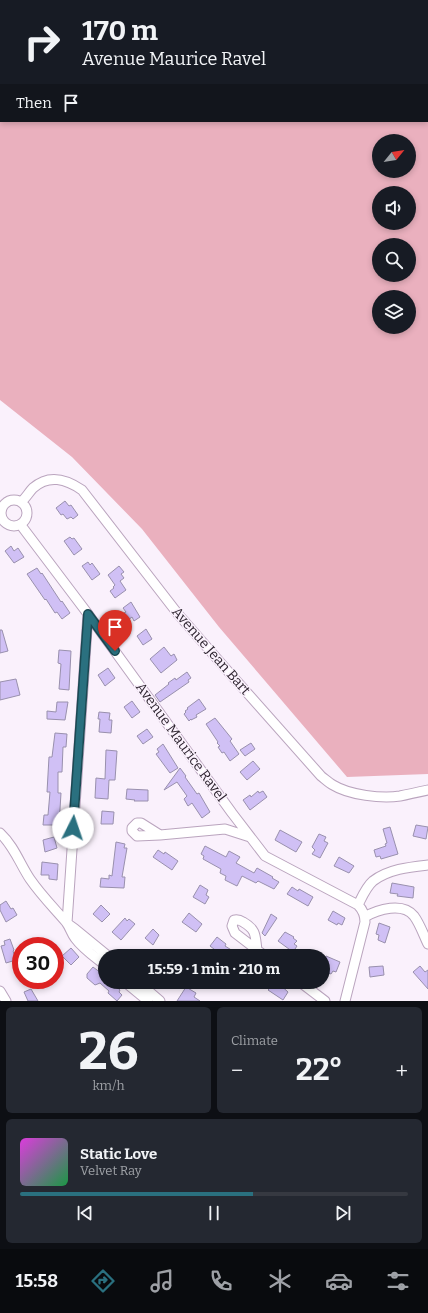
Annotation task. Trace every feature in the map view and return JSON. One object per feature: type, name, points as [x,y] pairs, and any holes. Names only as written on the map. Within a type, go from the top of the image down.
[{"type":"street","name":"Avenue Jean Bart","points":[[21,502],[39,484],[48,480],[64,480],[82,490],[178,614],[321,776],[333,785],[349,792],[382,796],[399,796],[428,790]]},
{"type":"street","points":[[11,500],[21,502],[27,513],[21,524],[13,526],[5,522],[2,518],[1,510],[5,504],[11,500]]},
{"type":"street","name":"Avenue Maurice Ravel","points":[[21,524],[265,856],[358,905]]},
{"type":"street","points":[[67,924],[88,614]]},
{"type":"street","points":[[225,829],[232,813]]},
{"type":"street","points":[[160,835],[225,829],[250,837]]},
{"type":"street","points":[[0,833],[6,838],[29,878],[41,895],[67,924],[74,938],[98,959]]},
{"type":"street","points":[[344,1001],[365,922],[365,917],[358,905],[365,891],[373,881],[404,868],[428,865]]},
{"type":"street","points":[[365,917],[372,912],[390,908],[400,908],[414,916],[428,944]]},
{"type":"street","points":[[67,924],[76,929],[100,949]]},
{"type":"street","points":[[133,989],[148,1001]]},
{"type":"street","points":[[146,989],[160,1001]]},
{"type":"street","points":[[309,989],[325,1001]]},
{"type":"street","points":[[0,991],[6,1001]]},
{"type":"shaded area","points":[[0,122],[428,122],[428,774],[347,777],[219,627],[142,529],[72,457],[0,400]]},
{"type":"building","points":[[65,501],[69,506],[71,505],[78,515],[73,519],[71,517],[67,519],[63,514],[61,515],[56,508]]},
{"type":"building","points":[[70,537],[72,539],[74,538],[82,549],[74,555],[64,541]]},
{"type":"building","points":[[11,546],[14,551],[18,548],[24,557],[14,563],[5,551]]},
{"type":"building","points":[[88,562],[90,565],[92,563],[100,574],[92,580],[82,566]]},
{"type":"building","points":[[119,566],[124,572],[121,574],[124,578],[120,581],[126,590],[115,598],[110,591],[115,585],[108,575]]},
{"type":"building","points":[[37,568],[70,613],[62,619],[57,612],[55,613],[27,574]]},
{"type":"building","points":[[131,602],[140,617],[134,621],[132,617],[128,620],[124,613],[126,612],[123,608]]},
{"type":"building","points":[[146,629],[152,639],[143,645],[137,636]]},
{"type":"building","points":[[0,630],[2,630],[8,651],[0,653]]},
{"type":"building","points":[[164,647],[171,656],[174,654],[177,660],[161,673],[150,659]]},
{"type":"building","points":[[59,650],[71,651],[69,690],[59,689],[61,664],[58,663]]},
{"type":"building","points":[[108,668],[115,678],[105,686],[98,675]]},
{"type":"building","points":[[187,672],[191,678],[188,680],[189,682],[160,702],[155,695],[169,684],[168,683],[175,678],[176,680]]},
{"type":"building","points":[[16,679],[20,695],[0,700],[0,682]]},
{"type":"building","points":[[199,699],[206,709],[196,715],[197,717],[189,721],[184,714],[186,712],[185,711]]},
{"type":"building","points":[[132,701],[140,712],[132,718],[124,707]]},
{"type":"building","points":[[57,702],[68,702],[65,720],[47,719],[47,711],[56,712]]},
{"type":"building","points":[[99,712],[110,713],[109,720],[112,720],[111,733],[99,732]]},
{"type":"building","points":[[215,718],[232,739],[230,741],[239,754],[230,761],[224,752],[222,753],[218,747],[220,746],[217,743],[218,742],[206,724]]},
{"type":"building","points":[[147,729],[153,737],[143,744],[137,736]]},
{"type":"building","points":[[55,733],[67,734],[66,747],[63,747],[62,772],[58,772],[58,793],[61,793],[59,825],[43,825],[44,815],[48,815],[50,792],[47,792],[49,757],[52,757]]},
{"type":"building","points":[[251,743],[255,749],[245,756],[240,750]]},
{"type":"building","points":[[163,744],[178,768],[170,773],[156,754],[159,752],[157,749]]},
{"type":"building","points":[[106,750],[117,751],[115,780],[109,780],[108,799],[95,798],[96,778],[105,779]]},
{"type":"building","points":[[253,761],[260,769],[247,780],[240,772]]},
{"type":"building","points":[[180,768],[197,794],[199,793],[210,812],[202,818],[192,803],[188,806],[184,799],[187,796],[177,782],[164,790]]},
{"type":"building","points":[[127,789],[148,790],[148,801],[134,801],[135,800],[126,799]]},
{"type":"building","points":[[258,791],[259,793],[263,791],[267,797],[250,810],[243,800],[250,795],[251,797]]},
{"type":"building","points":[[102,811],[114,812],[113,824],[101,824]]},
{"type":"building","points":[[416,825],[428,827],[426,839],[413,836]]},
{"type":"building","points":[[390,827],[398,854],[381,859],[380,856],[376,857],[374,850],[386,846],[385,844],[387,843],[383,829]]},
{"type":"building","points":[[280,830],[302,842],[296,852],[275,840]]},
{"type":"building","points":[[319,834],[326,837],[324,841],[328,843],[320,858],[312,854],[315,850],[312,847]]},
{"type":"building","points":[[54,837],[57,848],[45,852],[43,840]]},
{"type":"building","points":[[116,842],[125,844],[124,848],[127,848],[122,877],[125,877],[124,888],[100,887],[101,878],[109,879],[109,875],[112,876]]},
{"type":"building","points":[[205,846],[226,857],[229,851],[240,857],[236,863],[254,873],[257,868],[279,882],[274,889],[258,881],[256,883],[242,876],[237,886],[225,880],[226,876],[220,873],[221,869],[203,859],[204,856],[201,854]]},
{"type":"building","points":[[158,850],[164,854],[165,852],[178,861],[172,870],[153,857]]},
{"type":"building","points":[[339,857],[354,866],[349,873],[334,866]]},
{"type":"building","points":[[42,862],[58,864],[57,880],[49,879],[49,875],[41,875]]},
{"type":"building","points":[[392,883],[414,887],[413,898],[397,896],[398,894],[390,893]]},
{"type":"building","points":[[200,885],[208,890],[206,895],[209,897],[205,904],[193,897]]},
{"type":"building","points":[[292,887],[298,891],[299,889],[313,897],[308,906],[287,894]]},
{"type":"building","points":[[6,901],[17,915],[6,922],[0,910],[0,905]]},
{"type":"building","points":[[101,905],[110,914],[102,922],[93,914]]},
{"type":"building","points":[[333,911],[345,918],[342,925],[338,923],[337,925],[328,920]]},
{"type":"building","points":[[189,913],[202,924],[196,932],[182,922]]},
{"type":"building","points":[[271,914],[277,918],[265,936],[262,933]]},
{"type":"building","points":[[125,918],[127,921],[129,919],[135,924],[121,940],[112,932]]},
{"type":"building","points":[[379,923],[390,927],[385,943],[378,940],[379,935],[376,934]]},
{"type":"building","points":[[153,929],[159,935],[153,945],[145,938]]},
{"type":"building","points":[[285,932],[294,937],[293,938],[297,941],[294,944],[297,946],[295,949],[289,949],[278,941]]},
{"type":"building","points":[[217,937],[230,949],[214,949],[210,946]]},
{"type":"building","points":[[10,939],[12,944],[12,961],[6,963],[1,946],[5,945],[4,941]]},
{"type":"building","points":[[71,948],[79,957],[71,965],[64,958],[64,954]]},
{"type":"building","points":[[330,958],[340,962],[336,972],[333,971],[331,974]]},
{"type":"building","points":[[383,966],[384,975],[370,977],[369,967]]},
{"type":"building","points":[[420,966],[425,972],[428,970],[428,989],[413,972]]},
{"type":"building","points":[[93,967],[98,971],[98,984],[95,985],[87,978],[87,974]]},
{"type":"building","points":[[31,989],[38,1001],[28,1001],[24,992]]},
{"type":"building","points":[[107,989],[119,989],[119,992],[122,995],[117,1001],[108,993],[109,991]]},
{"type":"building","points":[[185,989],[189,989],[196,993],[194,997],[200,1001],[177,1001]]},
{"type":"building","points":[[285,989],[288,992],[283,1000],[268,990]]},
{"type":"route","points":[[73,828],[88,614],[115,651]]}]
